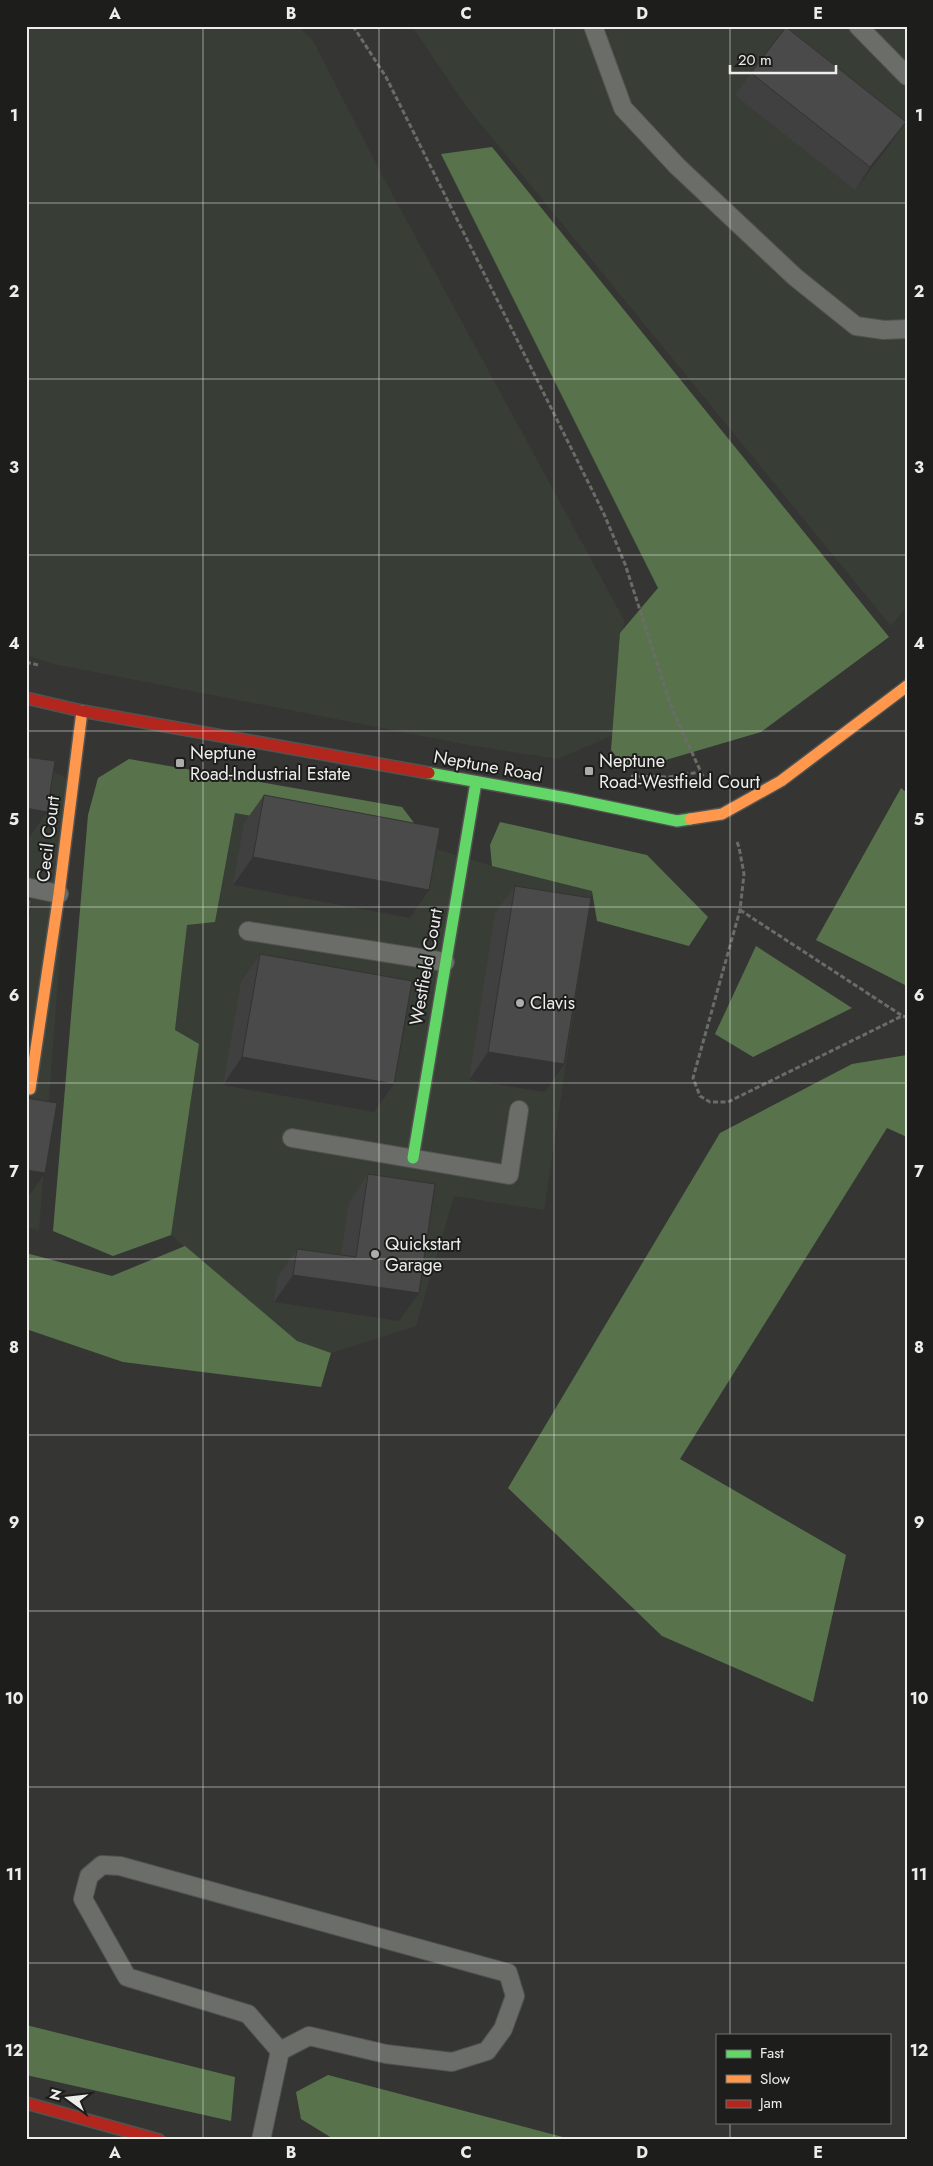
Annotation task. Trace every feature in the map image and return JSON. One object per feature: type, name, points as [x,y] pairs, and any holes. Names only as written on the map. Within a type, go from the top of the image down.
[{"type":"street","name":"Neptune Road","points":[[26,698],[82,711],[567,798],[677,821],[722,814],[781,781],[907,686]]},
{"type":"street","name":"Cecil Court","points":[[28,1089],[59,894],[82,711]]},
{"type":"street","name":"Westfield Court","points":[[412,1158],[476,782]]},
{"type":"street","points":[[26,2103],[159,2140]]},
{"type":"lane","points":[[593,26],[623,108],[677,166],[795,277],[856,326],[884,330],[907,329]]},
{"type":"lane","points":[[858,26],[907,76]]},
{"type":"lane","points":[[26,887],[59,894]]},
{"type":"lane","points":[[248,931],[445,962]]},
{"type":"lane","points":[[292,1138],[509,1175],[519,1110]]},
{"type":"lane","points":[[102,1865],[120,1866],[508,1973],[515,1996],[503,2029],[487,2051],[452,2062],[386,2054],[309,2036],[280,2051],[248,2014],[127,1976],[83,1899],[89,1876],[102,1865]]},
{"type":"lane","points":[[261,2140],[280,2051]]},
{"type":"path","points":[[353,26],[386,77],[604,514],[625,564],[672,709],[700,772],[740,848],[744,874],[740,910],[693,1078],[700,1096],[710,1102],[728,1102],[902,1016]]},
{"type":"path","points":[[740,910],[902,1016],[907,1017]]},
{"type":"shaded area","points":[[26,26],[298,26],[313,41],[383,177],[624,620],[620,732],[558,759],[469,745],[54,664],[26,655]]},
{"type":"shaded area","points":[[412,26],[907,26],[907,606],[891,626],[466,106]]},
{"type":"shaded area","points":[[45,767],[73,782],[39,1230],[26,1227],[26,770]]},
{"type":"shaded area","points":[[235,812],[433,848],[492,866],[592,891],[544,1210],[454,1196],[416,1326],[331,1353],[297,1342],[171,1235],[197,1051],[175,1030],[187,925],[215,922]]},
{"type":"green space","points":[[492,147],[889,637],[761,732],[642,767],[623,765],[611,750],[620,633],[658,588],[441,154]]},
{"type":"green space","points":[[129,759],[402,807],[433,848],[235,813],[215,922],[187,925],[175,1030],[199,1044],[171,1235],[113,1256],[53,1231],[88,815],[98,778]]},
{"type":"green space","points":[[901,788],[907,793],[907,986],[816,940]]},
{"type":"green space","points":[[500,822],[647,855],[708,917],[689,946],[597,921],[592,891],[492,866],[490,845]]},
{"type":"green space","points":[[756,946],[852,1008],[753,1057],[715,1034]]},
{"type":"green space","points":[[907,1055],[907,1137],[887,1128],[680,1459],[846,1555],[813,1702],[662,1636],[508,1488],[720,1133],[852,1064]]},
{"type":"green space","points":[[185,1246],[297,1341],[331,1353],[321,1387],[123,1362],[26,1329],[26,1253],[112,1276]]},
{"type":"green space","points":[[26,2025],[235,2077],[231,2121],[26,2075]]},
{"type":"green space","points":[[328,2075],[574,2140],[335,2140],[301,2119],[296,2092]]},
{"type":"building","points":[[786,27],[906,122],[870,167],[751,73]]},
{"type":"building","points":[[26,757],[55,761],[47,812],[26,808]]},
{"type":"building","points":[[264,795],[440,828],[429,890],[253,857]]},
{"type":"building","name":"Clavis","points":[[515,886],[591,898],[564,1064],[488,1052]]},
{"type":"building","points":[[26,899],[32,900],[26,930]]},
{"type":"building","points":[[260,954],[412,981],[394,1084],[242,1057]]},
{"type":"building","points":[[26,1098],[57,1103],[45,1173],[26,1170]]},
{"type":"building","points":[[368,1174],[435,1184],[419,1293],[293,1275],[297,1249],[356,1257]]},
{"type":"traffic: fast","points":[[429,773],[567,798],[677,821],[690,819]]},
{"type":"traffic: fast","points":[[413,1158],[476,782]]},
{"type":"traffic: slow","points":[[690,819],[722,814],[781,781],[907,686]]},
{"type":"traffic: slow","points":[[30,1089],[59,894],[82,711]]},
{"type":"traffic: jam","points":[[26,698],[82,711],[429,773]]},
{"type":"traffic: jam","points":[[26,2103],[159,2140]]},
{"type":"place","name":"Neptune Road-Industrial Estate","points":[[180,763]]},
{"type":"place","name":"Neptune Road-Westfield Court","points":[[589,771]]},
{"type":"place","name":"Clavis","points":[[520,1003]]},
{"type":"place","name":"Quickstart Garage","points":[[375,1254]]}]
